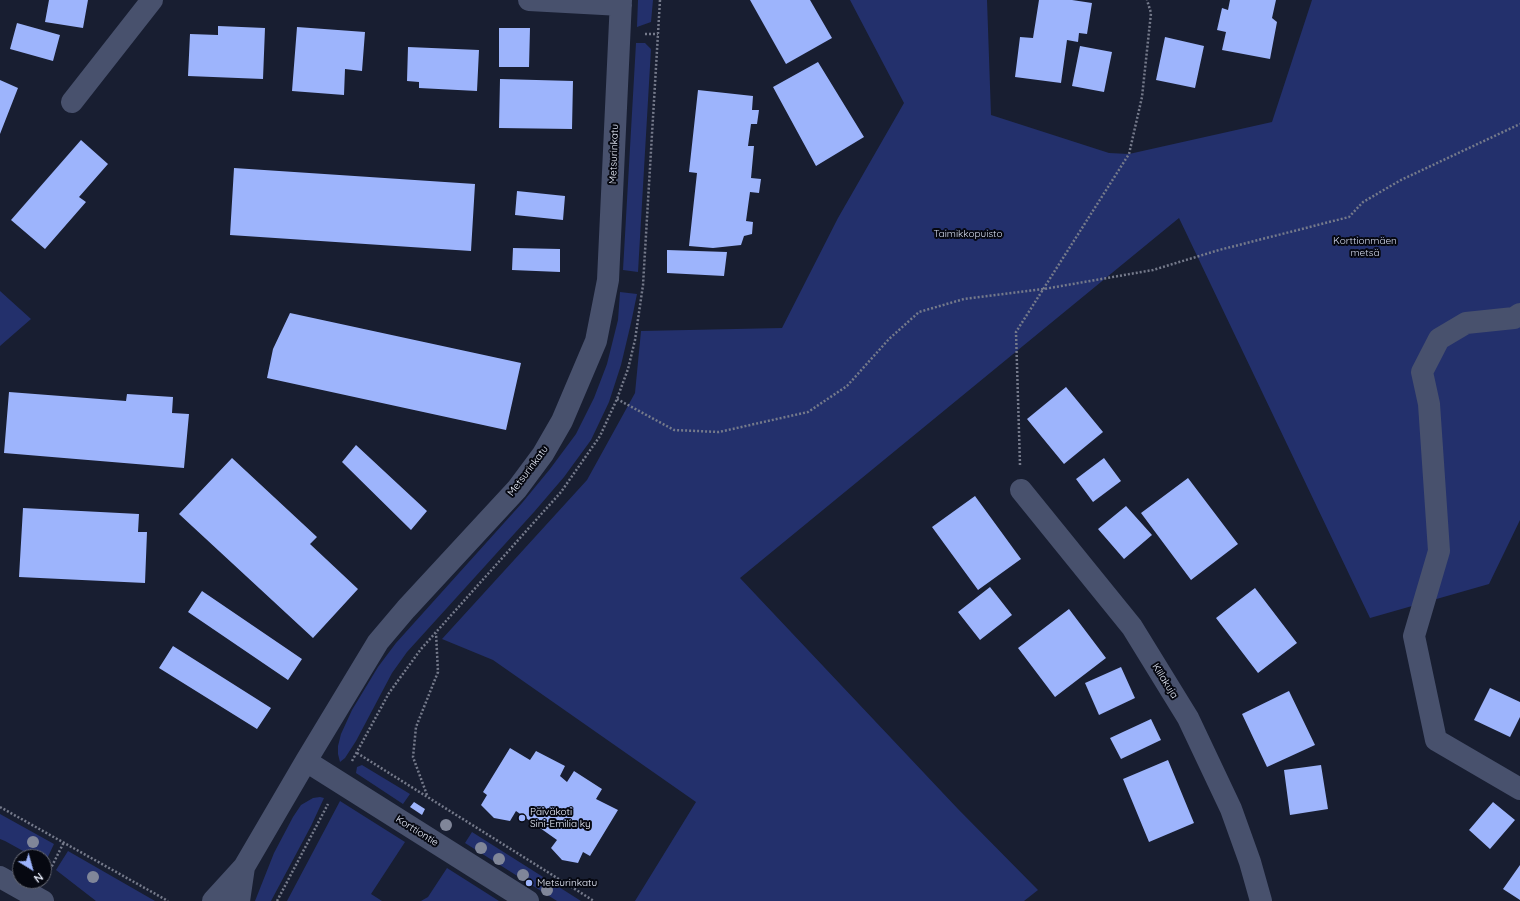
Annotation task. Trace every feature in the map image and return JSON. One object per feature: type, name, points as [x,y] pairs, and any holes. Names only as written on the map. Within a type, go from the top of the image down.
[{"type":"street","points":[[72,102],[152,0]]},
{"type":"street","points":[[530,0],[621,2]]},
{"type":"street","name":"Metsurinkatu","points":[[213,901],[244,867],[378,642],[517,489],[543,454],[562,420],[578,385],[596,341],[608,280],[621,2]]},
{"type":"street","points":[[1516,786],[1436,740],[1414,636],[1439,551],[1429,404],[1422,372],[1439,339],[1466,323],[1514,318],[1520,314]]},
{"type":"street","name":"Kiilakuja","points":[[1021,490],[1132,627],[1188,718],[1231,809],[1250,862],[1261,901]]},
{"type":"street","name":"Korttiontie","points":[[306,761],[528,901]]},
{"type":"street","name":"Metsurinkatu","points":[[239,901],[244,867]]},
{"type":"street","points":[[0,878],[43,901]]},
{"type":"path","points":[[1021,490],[1016,332],[1129,154],[1142,89],[1152,14],[1147,0]]},
{"type":"path","points":[[618,399],[674,430],[719,432],[808,412],[847,386],[889,339],[918,312],[964,299],[1044,289],[1153,270],[1219,250],[1349,217],[1363,202],[1401,180],[1520,124]]},
{"type":"path","points":[[427,795],[413,757],[416,727],[438,672],[436,632]]},
{"type":"path","points":[[357,753],[427,795],[594,901]]},
{"type":"path","points":[[0,807],[168,901]]},
{"type":"path","points":[[52,866],[64,842]]},
{"type":"green space","points":[[638,0],[653,0],[651,22],[637,27]]},
{"type":"green space","name":"Taimikkopuisto","points":[[850,0],[987,0],[991,115],[1109,153],[1129,154],[1272,122],[1312,0],[1520,0],[1520,520],[1489,584],[1370,618],[1179,218],[740,578],[958,809],[1038,890],[1024,901],[635,901],[696,802],[493,660],[442,639],[587,480],[635,393],[641,331],[782,328],[838,218],[904,103]]},
{"type":"green space","points":[[636,43],[645,43],[651,49],[638,272],[623,270]]},
{"type":"green space","points":[[0,291],[31,319],[0,346]]},
{"type":"green space","points":[[620,292],[637,294],[621,365],[609,402],[591,440],[564,477],[534,512],[407,652],[392,673],[356,741],[345,758],[340,762],[338,746],[341,734],[352,710],[378,667],[396,643],[522,503],[576,434],[594,398],[607,364],[618,320]]},
{"type":"green space","points":[[362,765],[410,794],[403,804],[356,773],[357,767]]},
{"type":"green space","points":[[313,798],[324,798],[311,826],[271,901],[255,901],[274,853],[293,817],[301,805]]},
{"type":"green space","points":[[340,801],[405,842],[371,894],[382,901],[287,901]]},
{"type":"green space","points":[[0,814],[54,844],[52,849],[20,849],[0,839]]},
{"type":"green space","points":[[472,832],[581,901],[557,901],[465,843]]},
{"type":"green space","points":[[68,851],[155,901],[96,901],[56,870]]},
{"type":"green space","points":[[447,868],[499,901],[421,901],[428,897]]},
{"type":"building","points":[[49,0],[88,0],[83,28],[45,22]]},
{"type":"building","points":[[750,0],[810,0],[832,38],[786,64]]},
{"type":"building","points":[[1039,0],[1072,0],[1092,3],[1087,34],[1079,33],[1078,42],[1067,40],[1061,83],[1015,77],[1020,37],[1033,38]]},
{"type":"building","points":[[1230,0],[1276,0],[1272,18],[1277,22],[1270,59],[1222,50],[1226,32],[1217,30],[1222,8],[1228,10]]},
{"type":"building","points":[[17,23],[60,35],[53,61],[10,49]]},
{"type":"building","points":[[218,26],[265,28],[263,79],[188,76],[190,34],[218,35]]},
{"type":"building","points":[[297,27],[365,32],[362,71],[345,69],[344,95],[292,91]]},
{"type":"building","points":[[499,28],[530,28],[529,67],[499,67]]},
{"type":"building","points":[[1165,37],[1204,46],[1195,88],[1156,80]]},
{"type":"building","points":[[1080,46],[1112,52],[1104,92],[1072,86]]},
{"type":"building","points":[[408,47],[479,50],[477,91],[419,88],[419,82],[407,81]]},
{"type":"building","points":[[818,62],[864,137],[816,166],[773,87]]},
{"type":"building","points":[[500,79],[573,81],[572,129],[499,128]]},
{"type":"building","points":[[0,80],[18,88],[0,134]]},
{"type":"building","points":[[698,90],[753,96],[752,110],[759,110],[757,124],[751,124],[748,146],[754,146],[751,178],[761,179],[759,193],[750,192],[746,221],[753,222],[752,234],[744,236],[741,245],[713,248],[689,246],[697,173],[689,172]]},
{"type":"building","points":[[81,140],[108,164],[79,197],[86,202],[45,249],[11,220]]},
{"type":"building","points":[[234,168],[475,184],[471,251],[230,235]]},
{"type":"building","points":[[517,191],[565,196],[563,220],[515,215]]},
{"type":"building","points":[[513,248],[560,249],[560,272],[512,270]]},
{"type":"building","points":[[667,250],[727,252],[724,276],[667,273]]},
{"type":"building","points":[[290,313],[521,363],[506,430],[267,378],[273,349]]},
{"type":"building","points":[[1066,387],[1103,432],[1064,464],[1027,419]]},
{"type":"building","points":[[9,392],[126,401],[127,394],[173,397],[172,413],[189,414],[184,468],[4,453]]},
{"type":"building","points":[[356,445],[427,511],[411,530],[342,462]]},
{"type":"building","points":[[232,458],[317,537],[310,544],[358,589],[313,638],[179,514]]},
{"type":"building","points":[[1104,458],[1121,481],[1093,502],[1076,479]]},
{"type":"building","points":[[1188,478],[1238,544],[1191,580],[1141,513]]},
{"type":"building","points":[[975,496],[1021,559],[978,590],[932,527]]},
{"type":"building","points":[[1126,506],[1152,535],[1124,559],[1098,529]]},
{"type":"building","points":[[23,508],[139,514],[138,532],[147,532],[145,583],[19,577]]},
{"type":"building","points":[[990,587],[1012,615],[980,640],[958,612]]},
{"type":"building","points":[[1255,588],[1297,643],[1258,673],[1216,618]]},
{"type":"building","points":[[202,591],[302,659],[288,680],[188,612]]},
{"type":"building","points":[[1069,609],[1106,658],[1055,697],[1018,648]]},
{"type":"building","points":[[173,646],[271,708],[257,729],[159,668]]},
{"type":"building","points":[[1121,667],[1135,698],[1099,715],[1085,683]]},
{"type":"building","points":[[1490,688],[1520,702],[1520,717],[1510,737],[1474,720]]},
{"type":"building","points":[[1289,691],[1315,745],[1267,767],[1242,714]]},
{"type":"building","points":[[1151,719],[1161,740],[1121,759],[1110,738]]},
{"type":"building","points":[[510,748],[530,760],[536,751],[565,766],[560,776],[567,782],[574,771],[602,789],[596,799],[618,810],[590,856],[583,852],[578,863],[562,860],[551,848],[557,840],[516,811],[510,821],[494,818],[481,805],[487,795],[483,792]]},
{"type":"building","points":[[1168,760],[1194,823],[1149,842],[1123,779]]},
{"type":"building","points":[[1321,765],[1328,809],[1290,815],[1284,770]]},
{"type":"building","points":[[414,802],[425,809],[422,815],[410,807]]},
{"type":"building","points":[[1493,802],[1515,820],[1490,849],[1469,830]]},
{"type":"building","points":[[1520,865],[1520,900],[1503,889]]},
{"type":"place","name":"Päiväkoti Sini-Emilia ky","points":[[522,818]]},
{"type":"place","name":"Metsurinkatu","points":[[529,883]]},
{"type":"park label","name":"Korttionmäen metsä","points":[[1365,246]]}]
